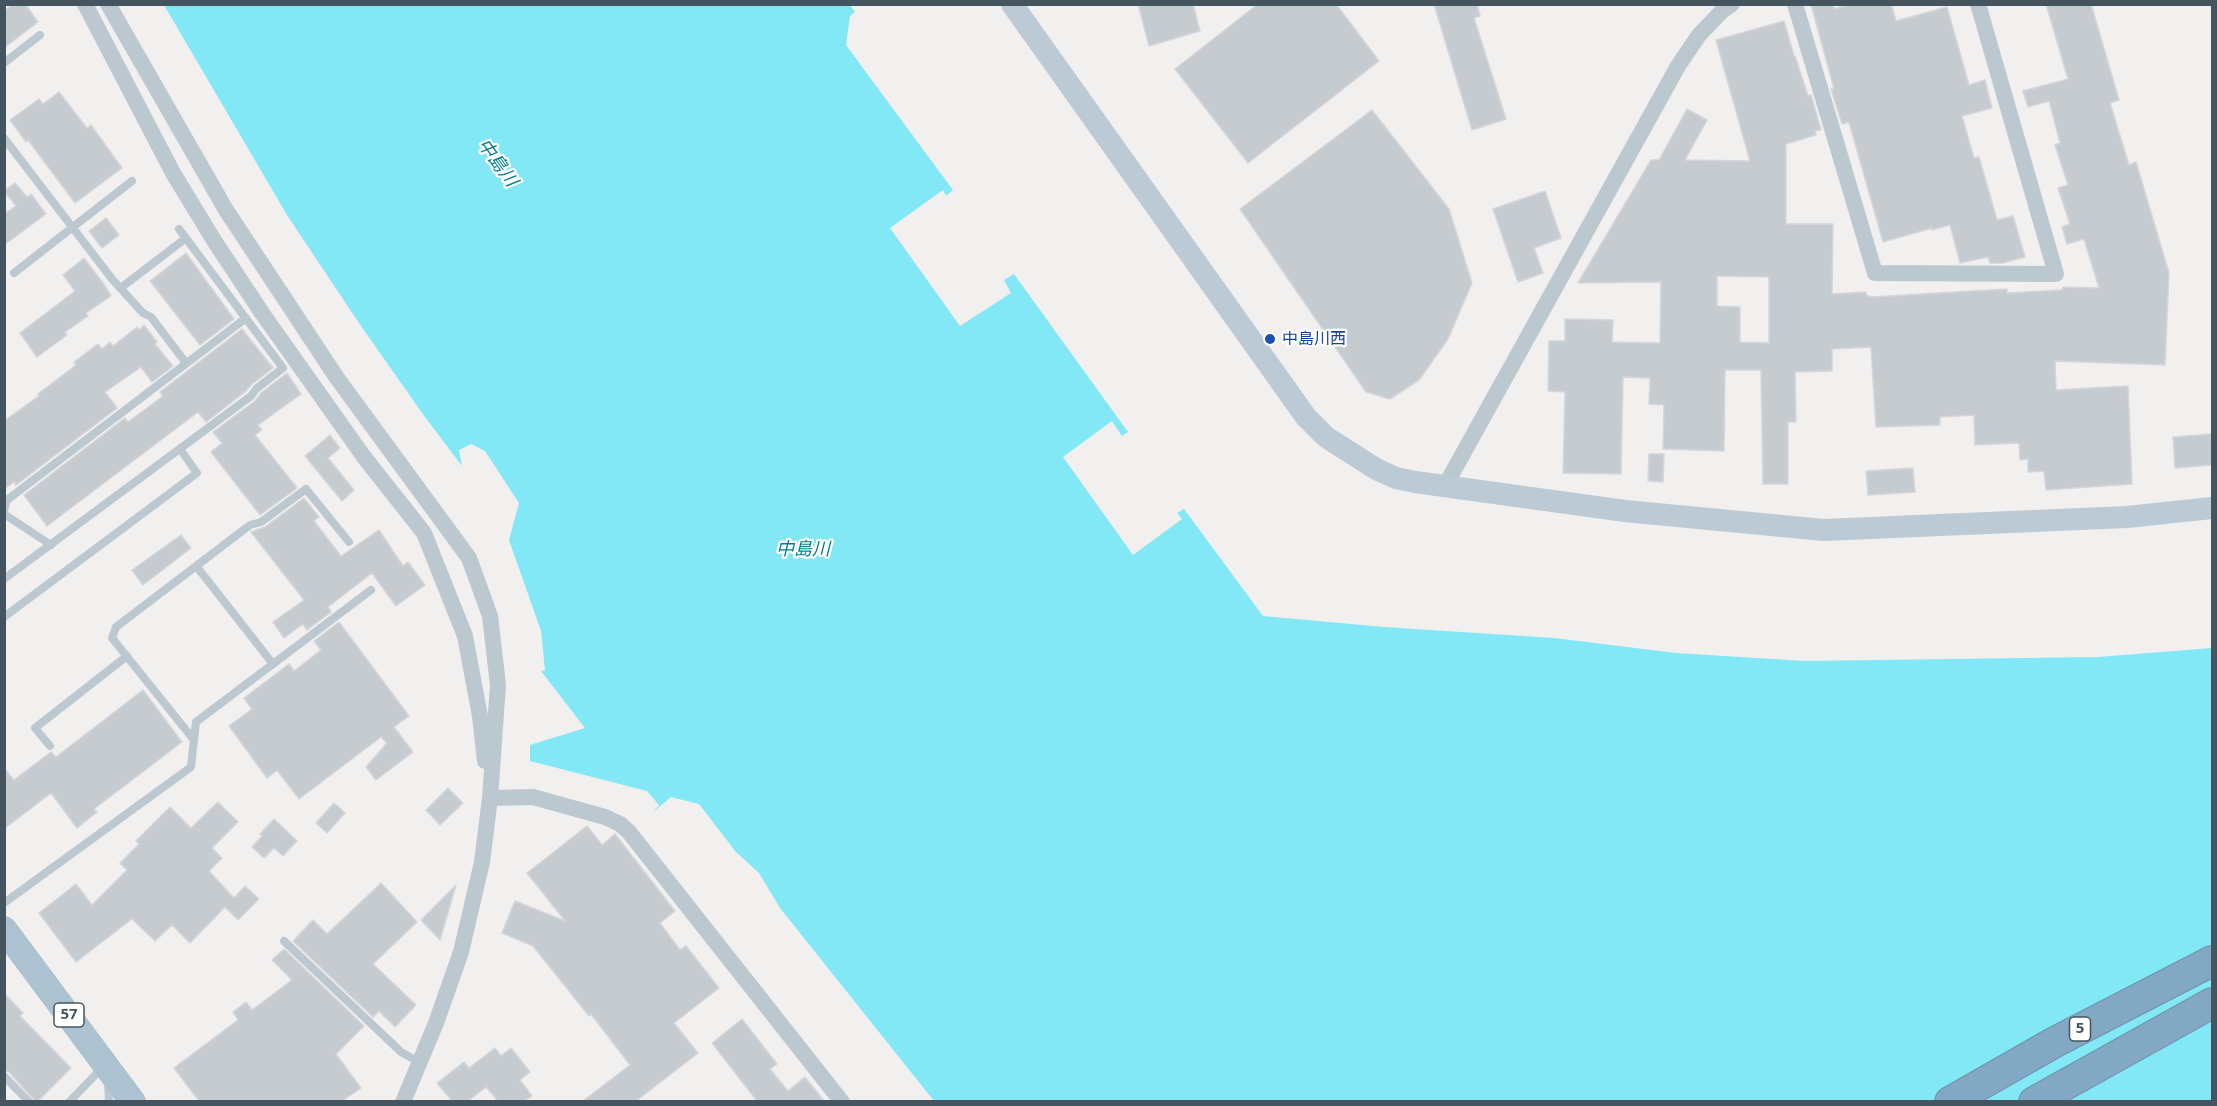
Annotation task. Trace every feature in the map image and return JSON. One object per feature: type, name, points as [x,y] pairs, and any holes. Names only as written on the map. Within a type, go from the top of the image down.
[{"type":"highway","name":"5","points":[[1950,1101],[2055,1042],[2212,961]]},
{"type":"highway","points":[[2034,1101],[2212,1003]]},
{"type":"main road","name":"57","points":[[4,929],[133,1101]]},
{"type":"street","points":[[85,4],[173,173],[215,242],[262,313],[364,457],[424,533],[465,636],[480,716],[490,798]]},
{"type":"street","points":[[108,4],[226,210],[337,378],[469,558],[490,616],[498,685],[490,798],[482,862],[461,952],[436,1023],[403,1101]]},
{"type":"street","points":[[1012,4],[1306,417],[1326,437],[1377,470],[1396,478],[1625,511],[1824,530],[2127,517],[2212,508]]},
{"type":"street","points":[[1445,486],[1678,66],[1699,35],[1732,4]]},
{"type":"street","points":[[1795,4],[1875,273],[2056,274],[1977,4]]},
{"type":"street","points":[[490,798],[533,798],[605,817],[620,824],[629,832],[842,1101]]},
{"type":"lane","points":[[4,63],[40,35]]},
{"type":"lane","points":[[4,138],[112,279],[122,287],[142,313],[151,317],[186,363]]},
{"type":"lane","points":[[14,273],[132,181]]},
{"type":"lane","points":[[4,579],[251,396],[256,388],[284,368],[179,229]]},
{"type":"lane","points":[[122,287],[186,238]]},
{"type":"lane","points":[[51,545],[4,512],[7,500],[246,318]]},
{"type":"lane","points":[[4,617],[197,473],[180,449]]},
{"type":"lane","points":[[194,740],[112,638],[116,627],[250,525],[261,522],[306,489],[349,542]]},
{"type":"lane","points":[[197,567],[273,664]]},
{"type":"lane","points":[[4,903],[191,767],[196,722],[371,590]]},
{"type":"lane","points":[[50,746],[35,728],[128,656]]},
{"type":"lane","points":[[284,941],[401,1052],[419,1062]]},
{"type":"lane","points":[[69,1101],[106,1066]]},
{"type":"lane","points":[[106,1066],[110,1101]]},
{"type":"lane","points":[[4,1076],[29,1101]]},
{"type":"water","name":"中島川","points":[[164,5],[850,5],[855,12],[850,16],[846,45],[953,190],[946,196],[943,190],[890,228],[960,326],[1011,293],[1004,280],[1014,274],[1128,432],[1122,436],[1112,421],[1063,457],[1133,555],[1182,519],[1177,513],[1184,509],[1263,616],[1384,627],[1554,638],[1676,653],[1805,661],[2098,657],[2212,648],[2212,1101],[934,1101],[780,908],[759,873],[736,852],[699,804],[671,797],[653,812],[659,805],[647,791],[530,761],[530,745],[585,728],[541,671],[545,670],[541,631],[509,540],[519,503],[485,451],[471,444],[459,450],[462,466],[425,417],[287,215]]},
{"type":"building","points":[[13,4],[25,4],[38,22],[4,48],[4,11]]},
{"type":"building","points":[[1138,4],[1193,4],[1200,31],[1149,46]]},
{"type":"building","points":[[1258,4],[1336,4],[1379,61],[1248,163],[1175,69]]},
{"type":"building","points":[[1434,4],[1477,4],[1480,16],[1474,18],[1506,119],[1472,130]]},
{"type":"building","points":[[1811,4],[1833,4],[1834,9],[1852,4],[1891,4],[1896,21],[1947,7],[1969,85],[1985,80],[1992,108],[1962,116],[1974,158],[1979,157],[1997,220],[2013,216],[2025,257],[2003,263],[1990,263],[1988,257],[1960,263],[1950,225],[1883,242],[1849,122],[1842,124],[1831,89],[1834,89]]},
{"type":"building","points":[[2046,4],[2091,4],[2119,100],[2110,103],[2129,165],[2136,162],[2169,273],[2165,365],[2055,361],[2056,390],[2128,386],[2132,484],[2046,490],[2044,471],[2028,472],[2028,459],[2020,460],[2019,443],[1975,445],[1974,415],[1940,417],[1940,425],[1876,427],[1871,347],[1832,349],[1832,371],[1795,372],[1796,422],[1788,422],[1788,484],[1763,484],[1761,370],[1725,370],[1724,451],[1663,449],[1664,405],[1649,404],[1650,378],[1623,377],[1621,474],[1563,473],[1565,392],[1548,391],[1549,341],[1565,341],[1565,319],[1613,320],[1612,342],[1660,343],[1661,282],[1578,283],[1651,160],[1659,160],[1687,109],[1707,120],[1685,160],[1750,161],[1716,40],[1784,21],[1821,130],[1815,131],[1816,135],[1786,144],[1786,224],[1833,224],[1832,294],[1866,292],[1866,295],[1871,297],[2007,289],[2007,293],[2062,290],[2063,287],[2099,288],[2084,239],[2067,244],[2062,227],[2070,224],[2058,188],[2068,185],[2055,145],[2060,143],[2049,101],[2028,107],[2023,91],[2068,79]],"holes":[[[1717,276],[1769,277],[1769,343],[1740,342],[1740,307],[1717,306]]]},
{"type":"building","points":[[59,92],[87,128],[91,125],[122,168],[75,203],[28,140],[26,142],[10,120],[39,99],[43,104]]},
{"type":"building","points":[[1372,110],[1449,209],[1472,283],[1448,339],[1419,380],[1390,399],[1366,392],[1240,209]]},
{"type":"building","points":[[15,183],[27,197],[31,194],[46,214],[4,245],[4,214],[16,206],[4,191]]},
{"type":"building","points":[[1545,191],[1561,238],[1534,248],[1543,273],[1518,282],[1493,209]]},
{"type":"building","points":[[106,218],[119,235],[102,248],[89,231]]},
{"type":"building","points":[[186,253],[234,319],[200,345],[150,281]]},
{"type":"building","points":[[84,258],[111,296],[86,313],[88,316],[65,332],[67,335],[37,357],[20,333],[75,291],[63,275]]},
{"type":"building","points":[[144,325],[157,342],[155,344],[173,366],[152,382],[141,367],[105,392],[117,408],[16,485],[14,482],[4,489],[4,421],[39,396],[38,394],[76,365],[74,362],[98,344],[102,349],[110,342],[113,346],[137,327],[139,330]]},
{"type":"building","points":[[242,329],[273,368],[206,422],[198,412],[47,526],[24,495],[125,418],[128,422],[163,396],[160,392]]},
{"type":"building","points":[[287,373],[301,394],[258,425],[262,430],[255,435],[297,488],[260,515],[211,452],[222,443],[213,432],[255,401],[261,393]]},
{"type":"building","points":[[2212,434],[2212,465],[2175,468],[2173,437]]},
{"type":"building","points":[[330,435],[340,448],[328,458],[354,490],[342,501],[305,456]]},
{"type":"building","points":[[1649,454],[1664,454],[1663,482],[1648,481]]},
{"type":"building","points":[[1913,468],[1915,492],[1868,495],[1866,471]]},
{"type":"building","points":[[304,498],[319,517],[314,521],[341,556],[379,530],[403,566],[408,562],[425,585],[396,606],[372,573],[328,607],[331,612],[307,630],[303,624],[284,638],[273,622],[304,600],[251,532],[265,527]]},
{"type":"building","points":[[181,535],[191,548],[143,585],[132,570]]},
{"type":"building","points":[[339,622],[409,716],[394,727],[413,752],[376,780],[366,767],[387,743],[381,737],[299,799],[277,770],[267,778],[229,726],[252,709],[244,698],[289,664],[294,671],[321,650],[314,641]]},
{"type":"building","points":[[143,690],[182,742],[94,809],[97,812],[77,828],[51,793],[4,829],[4,768],[14,780],[51,752],[56,757]]},
{"type":"building","points":[[448,788],[463,803],[440,825],[426,810]]},
{"type":"building","points":[[218,802],[238,822],[212,848],[222,858],[209,871],[234,898],[245,886],[259,899],[238,920],[225,907],[190,943],[172,925],[155,941],[132,919],[76,962],[39,913],[76,884],[92,905],[127,870],[120,863],[139,844],[136,841],[170,807],[191,828]]},
{"type":"building","points":[[334,803],[345,813],[327,833],[316,823]]},
{"type":"building","points":[[274,819],[297,841],[283,856],[274,848],[264,858],[252,847]]},
{"type":"building","points":[[587,826],[602,845],[615,834],[675,911],[660,923],[680,950],[686,946],[719,988],[674,1023],[698,1053],[636,1101],[583,1101],[630,1065],[591,1014],[589,1016],[533,946],[502,933],[515,901],[565,921],[527,873]]},
{"type":"building","points":[[381,883],[417,922],[373,964],[416,1005],[395,1027],[379,1011],[373,1017],[293,941],[313,920],[327,934]]},
{"type":"building","points":[[456,885],[440,940],[421,920]]},
{"type":"building","points":[[284,949],[364,1026],[336,1054],[361,1088],[342,1101],[199,1101],[174,1068],[238,1020],[233,1012],[246,1002],[252,1010],[292,980],[272,960]]},
{"type":"building","points":[[4,993],[23,1013],[20,1016],[71,1068],[38,1101],[35,1101],[9,1072],[4,1070]]},
{"type":"building","points":[[742,1019],[777,1064],[770,1069],[788,1091],[805,1077],[824,1101],[757,1101],[712,1043]]},
{"type":"building","points":[[495,1048],[501,1056],[511,1048],[530,1072],[520,1080],[532,1096],[524,1101],[498,1101],[486,1087],[468,1101],[452,1101],[437,1083],[464,1062],[469,1068]]},
{"type":"place","name":"中島川西","points":[[1270,339]]}]
